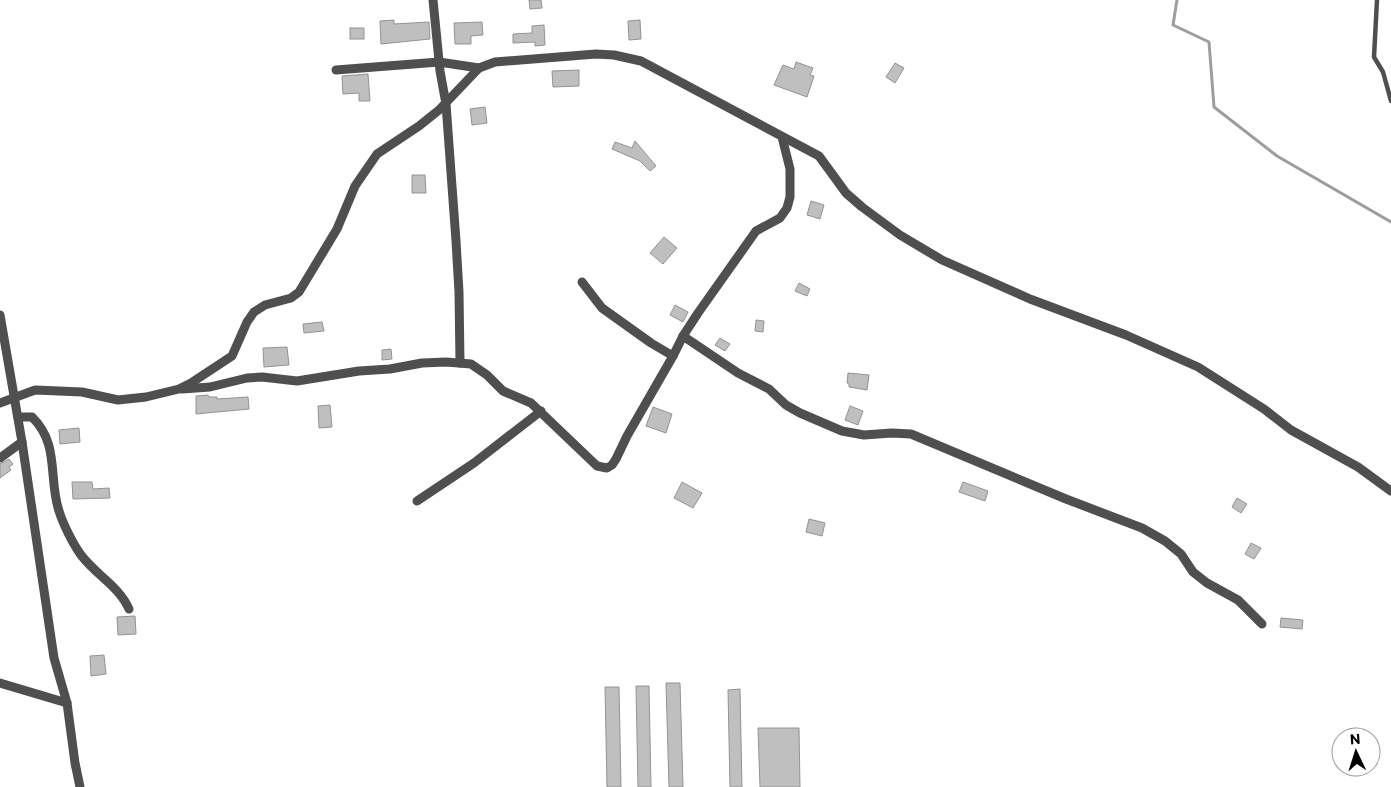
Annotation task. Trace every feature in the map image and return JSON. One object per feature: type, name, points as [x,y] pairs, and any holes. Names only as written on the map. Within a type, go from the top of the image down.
[{"type":"street","points":[[433,0],[439,62],[446,104],[459,292],[460,363]]},
{"type":"street","points":[[179,389],[232,356],[247,322],[254,312],[264,305],[291,298],[298,292],[337,228],[355,186],[377,154],[420,126],[446,104],[479,68],[495,62],[596,54],[614,55],[641,61],[819,156],[846,193],[862,207],[900,235],[942,260],[1021,296],[1126,335],[1198,367],[1264,409],[1291,430],[1358,467],[1391,491]]},
{"type":"street","points":[[336,70],[439,62],[479,68]]},
{"type":"street","points":[[0,403],[35,390],[82,392],[118,400],[146,397],[179,389],[210,387],[247,378],[262,377],[298,381],[422,363],[470,364],[487,375],[503,391],[531,403],[597,466],[607,468],[616,459],[683,336],[756,231],[780,218],[787,208],[790,197],[790,169],[782,136]]},
{"type":"street","points":[[582,282],[602,308],[651,343],[673,356]]},
{"type":"street","points":[[0,315],[22,442],[54,658],[67,703],[80,787]]},
{"type":"street","points":[[683,336],[738,373],[769,389],[786,405],[842,431],[864,435],[911,434],[1066,499],[1142,528],[1165,541],[1181,554],[1193,572],[1207,583],[1238,600],[1262,624]]},
{"type":"street","points":[[417,501],[474,463],[541,411]]},
{"type":"street","points":[[18,417],[32,416],[45,432],[52,462],[59,511],[73,541],[81,555],[124,597],[129,609]]},
{"type":"street","points":[[0,458],[22,442]]},
{"type":"street","points":[[0,683],[67,703]]},
{"type":"lane","points":[[1377,0],[1374,57],[1383,72],[1391,101]]},
{"type":"building","points":[[529,0],[541,0],[542,8],[530,9]]},
{"type":"building","points":[[394,20],[394,24],[429,22],[430,39],[381,44],[380,21]]},
{"type":"building","points":[[640,20],[641,39],[629,40],[628,21]]},
{"type":"building","points":[[482,22],[483,35],[471,36],[471,44],[455,44],[454,23]]},
{"type":"building","points":[[544,25],[545,45],[535,46],[535,42],[513,43],[513,34],[532,33],[532,26]]},
{"type":"building","points":[[350,28],[364,28],[364,39],[350,39]]},
{"type":"building","points":[[796,62],[813,68],[810,75],[814,76],[807,97],[774,85],[783,65],[794,69]]},
{"type":"building","points":[[895,63],[904,68],[895,83],[886,77]]},
{"type":"building","points":[[579,70],[579,86],[553,87],[552,71]]},
{"type":"building","points":[[368,74],[370,101],[359,101],[359,93],[343,94],[342,76]]},
{"type":"building","points":[[485,107],[487,123],[472,125],[470,109]]},
{"type":"building","points":[[635,141],[656,166],[650,171],[640,161],[612,149],[615,142],[632,148]]},
{"type":"building","points":[[412,175],[425,175],[426,193],[412,193]]},
{"type":"building","points":[[811,201],[824,205],[820,219],[807,215]]},
{"type":"building","points":[[664,237],[677,248],[663,264],[650,253]]},
{"type":"building","points":[[799,283],[810,289],[807,296],[795,291]]},
{"type":"building","points":[[675,305],[688,312],[683,322],[670,315]]},
{"type":"building","points":[[756,320],[764,321],[763,332],[755,331]]},
{"type":"building","points":[[322,322],[324,331],[304,333],[303,324]]},
{"type":"building","points":[[720,338],[730,344],[725,351],[715,345]]},
{"type":"building","points":[[287,347],[289,365],[264,367],[263,348]]},
{"type":"building","points":[[391,349],[392,359],[382,360],[382,350]]},
{"type":"building","points":[[848,373],[869,375],[867,390],[849,387],[847,383]]},
{"type":"building","points":[[208,395],[209,397],[217,397],[217,399],[248,397],[249,409],[196,414],[196,396]]},
{"type":"building","points":[[330,405],[332,427],[319,428],[318,406]]},
{"type":"building","points":[[850,406],[863,411],[858,425],[845,420]]},
{"type":"building","points":[[653,407],[672,414],[666,433],[646,426]]},
{"type":"building","points":[[79,428],[80,442],[60,444],[59,430]]},
{"type":"building","points":[[9,459],[13,464],[9,467],[11,470],[0,478],[0,464]]},
{"type":"building","points":[[72,482],[92,482],[93,489],[109,488],[110,498],[73,499]]},
{"type":"building","points":[[682,482],[702,493],[693,508],[674,498]]},
{"type":"building","points":[[963,482],[988,491],[985,501],[959,492]]},
{"type":"building","points":[[1237,498],[1247,504],[1241,513],[1232,507]]},
{"type":"building","points":[[809,519],[825,523],[822,536],[806,532]]},
{"type":"building","points":[[1251,543],[1261,548],[1254,559],[1245,554]]},
{"type":"building","points":[[135,616],[136,634],[118,635],[117,617]]},
{"type":"building","points":[[1281,618],[1303,620],[1302,629],[1280,627]]},
{"type":"building","points":[[104,655],[106,674],[91,676],[90,656]]},
{"type":"building","points":[[666,683],[680,683],[683,787],[669,787]]},
{"type":"building","points":[[636,686],[649,686],[651,787],[638,787]]},
{"type":"building","points":[[605,687],[619,687],[621,787],[607,787]]},
{"type":"building","points":[[740,689],[742,787],[730,787],[728,690]]},
{"type":"building","points":[[758,728],[799,728],[800,787],[760,787]]},
{"type":"waterway","points":[[1177,0],[1173,25],[1209,42],[1214,107],[1277,156],[1391,222]]}]
